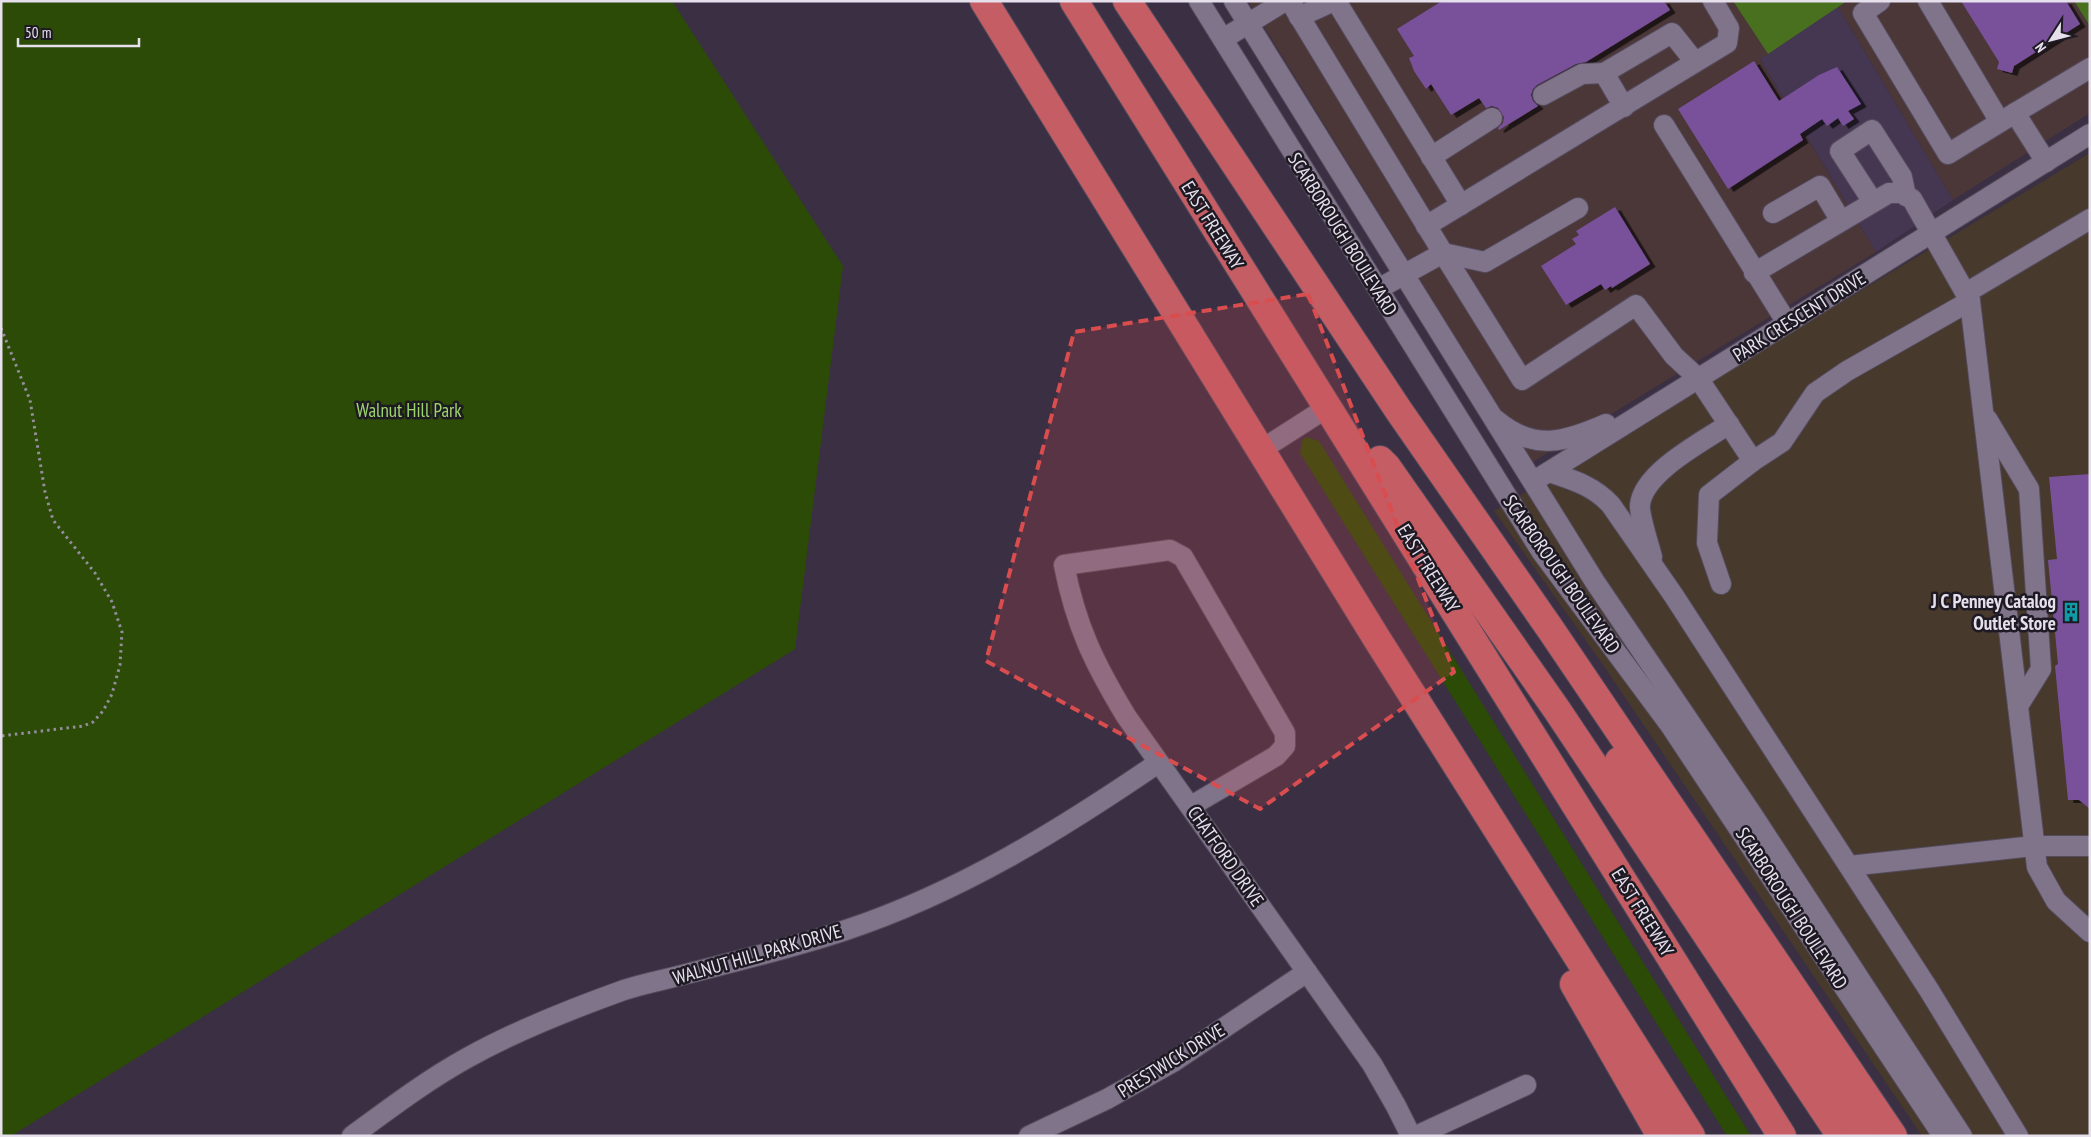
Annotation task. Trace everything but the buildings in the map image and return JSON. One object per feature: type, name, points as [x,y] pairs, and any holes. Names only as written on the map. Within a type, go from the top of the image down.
[{"type":"highway","points":[[984,1],[1377,639],[1691,1136]]},
{"type":"highway","name":"EAST FREEWAY","points":[[1074,1],[1243,275],[1328,407],[1782,1136]]},
{"type":"highway","points":[[1127,1],[1399,411],[1440,468],[1893,1136]]},
{"type":"highway","points":[[1328,407],[1387,467],[1557,710],[1841,1136]]},
{"type":"highway","points":[[1440,468],[1672,848],[1816,1059],[1866,1136]]},
{"type":"highway","points":[[1377,639],[1661,1136]]},
{"type":"street","name":"SCARBOROUGH BOULEVARD","points":[[1199,1],[1541,551],[1675,733],[1943,1136]]},
{"type":"street","name":"SCARBOROUGH BOULEVARD","points":[[1234,1],[1491,415],[1541,477],[1594,582],[1773,845],[1962,1136]]},
{"type":"street","points":[[1223,39],[1285,1]]},
{"type":"street","points":[[1461,205],[1335,1],[1294,9],[1522,380],[1636,305],[1674,356],[1698,378],[1753,461]]},
{"type":"street","points":[[1426,226],[1727,43],[1729,28],[1713,1]]},
{"type":"street","points":[[1880,1],[1863,13],[1948,154],[2090,68]]},
{"type":"street","points":[[1928,1],[2008,118],[2046,162]]},
{"type":"street","points":[[1543,95],[1582,74],[1604,73],[1672,33],[1695,62]]},
{"type":"street","points":[[1604,73],[1624,107]]},
{"type":"street","points":[[1431,156],[1492,118]]},
{"type":"street","points":[[1664,125],[1754,273],[1787,323]]},
{"type":"street","points":[[1873,202],[1840,151],[1872,130],[1902,177],[1906,196]]},
{"type":"street","name":"PARK CRESCENT DRIVE","points":[[1508,498],[2090,134]]},
{"type":"street","points":[[1773,213],[1820,186],[1841,221]]},
{"type":"street","points":[[1754,273],[1889,193],[1902,193],[1912,199],[1968,297],[1984,414],[2037,867],[2056,901],[2090,932]]},
{"type":"street","points":[[1378,289],[1444,253],[1486,262],[1578,208]]},
{"type":"street","points":[[1721,584],[1707,543],[1709,495],[1753,461],[1782,442],[1815,394],[1847,371],[2090,219]]},
{"type":"street","points":[[1491,415],[1504,426],[1522,435],[1541,440],[1563,441],[1661,401]]},
{"type":"street","points":[[1261,450],[1328,407]]},
{"type":"street","points":[[1984,414],[2029,489],[2041,669],[2018,706]]},
{"type":"street","points":[[1655,571],[1640,505],[1646,485],[1664,468],[1729,424]]},
{"type":"street","points":[[1541,477],[1584,484],[1602,495],[1611,505],[1674,596],[1929,990],[2018,1136]]},
{"type":"street","name":"CHATFORD DRIVE","points":[[1191,806],[1276,756],[1285,746],[1285,733],[1183,557],[1170,550],[1064,565],[1070,600],[1086,644],[1103,677],[1158,763],[1191,806],[1372,1064],[1411,1136]]},
{"type":"street","name":"WALNUT HILL PARK DRIVE","points":[[361,1133],[435,1077],[467,1058],[563,1014],[626,990],[846,930],[957,886],[1078,817],[1158,763]]},
{"type":"street","points":[[1849,866],[2034,846],[2090,846]]},
{"type":"street","name":"PRESTWICK DRIVE","points":[[1029,1136],[1106,1099],[1173,1062],[1307,972]]},
{"type":"street","points":[[1416,1136],[1526,1085]]},
{"type":"path","points":[[1,328],[30,400],[45,492],[53,520],[95,573],[112,602],[122,632],[120,664],[112,694],[103,711],[93,722],[83,726],[1,736]]},
{"type":"highlighted area","points":[[1308,294],[1454,672],[1260,809],[986,661],[1074,332]]},
{"type":"shaded area","points":[[1248,1],[1733,1],[1768,54],[1760,60],[1876,252],[1533,462]]},
{"type":"shaded area","points":[[1847,1],[2074,1],[2090,26],[2090,113],[1953,200],[1838,7]]},
{"type":"shaded area","points":[[1838,7],[1953,200],[1876,252],[1760,59]]},
{"type":"shaded area","points":[[2090,153],[2090,1136],[1922,1136],[1599,659],[1494,511]]},
{"type":"green space","name":"Walnut Hill Park","points":[[1,1],[672,1],[843,266],[795,649],[11,1136],[1,1136]]},
{"type":"green space","points":[[1733,1],[1847,1],[1768,54]]},
{"type":"green space","points":[[2074,1],[2090,1],[2090,26]]},
{"type":"green space","points":[[1306,437],[1319,441],[1751,1136],[1727,1136],[1300,453],[1302,441]]},
{"type":"place","name":"J C Penney Catalog Outlet Store","points":[[2071,612]]}]
